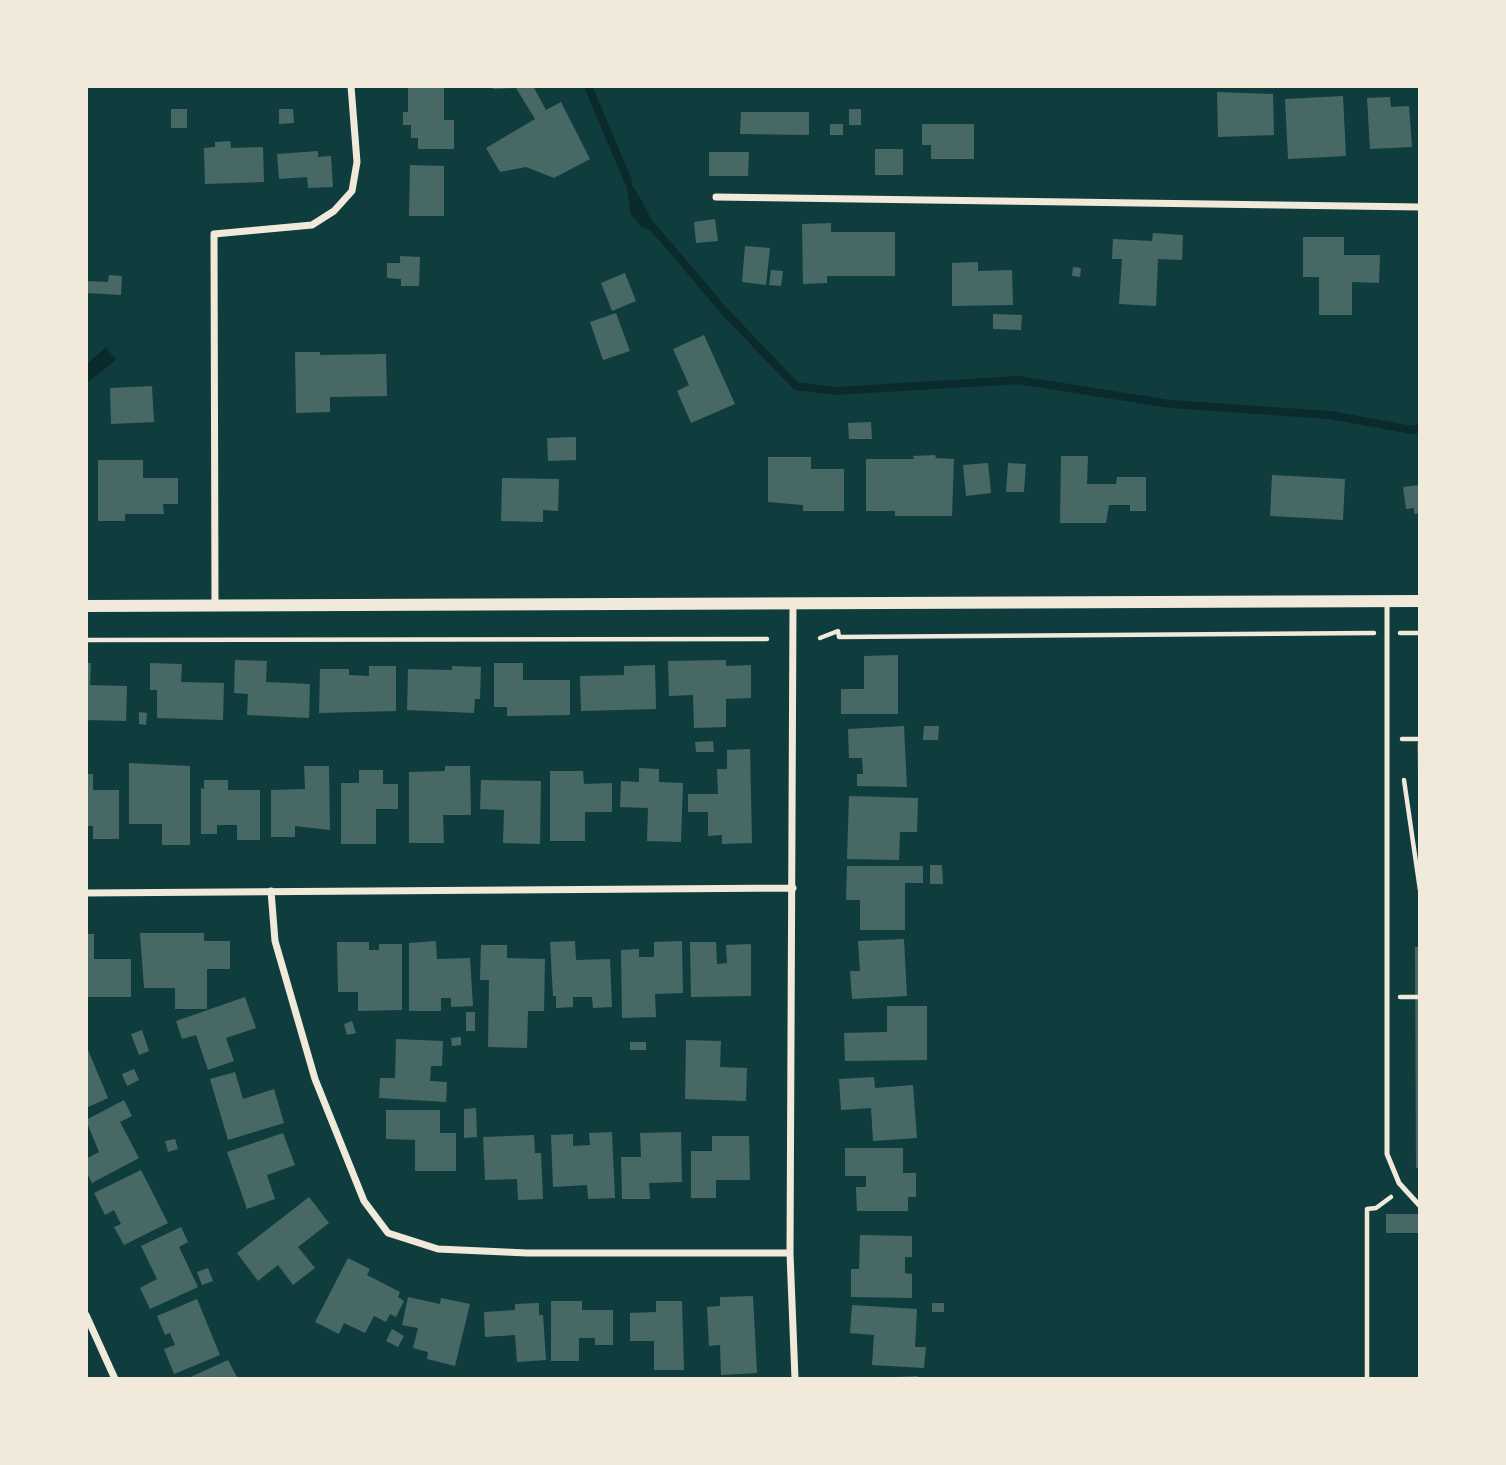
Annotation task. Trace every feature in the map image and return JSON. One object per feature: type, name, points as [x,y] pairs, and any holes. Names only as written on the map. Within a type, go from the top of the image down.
[{"type":"street","points":[[215,606],[214,234],[312,225],[334,211],[352,191],[357,162],[351,86]]},
{"type":"street","points":[[716,197],[1420,207]]},
{"type":"street","points":[[86,606],[1420,601]]},
{"type":"street","points":[[793,604],[790,1253],[794,1379]]},
{"type":"street","points":[[86,893],[793,888]]},
{"type":"street","points":[[271,891],[275,941],[315,1079],[364,1201],[388,1233],[438,1249],[527,1253],[790,1253]]},
{"type":"street","points":[[86,1315],[115,1379]]},
{"type":"lane","points":[[1387,602],[1387,1154],[1403,1188],[1420,1206]]},
{"type":"path","points":[[820,638],[838,631],[839,638],[1420,633]]},
{"type":"path","points":[[86,640],[767,639]]},
{"type":"path","points":[[1388,777],[1404,777],[1420,890]]},
{"type":"path","points":[[1367,1379],[1367,1209],[1376,1208],[1403,1188]]},
{"type":"water","points":[[624,172],[658,233],[642,227],[631,215]]},
{"type":"water","points":[[106,347],[116,360],[88,382],[86,365]]},
{"type":"building","points":[[492,86],[533,86],[546,110],[561,102],[590,159],[554,178],[526,167],[500,172],[486,148],[535,119],[516,88],[493,89]]},
{"type":"building","points":[[408,88],[444,88],[444,120],[454,120],[454,149],[418,149],[418,138],[411,138],[411,125],[403,125],[403,112],[408,112]]},
{"type":"building","points":[[1217,92],[1273,94],[1274,135],[1218,137]]},
{"type":"building","points":[[1343,96],[1346,156],[1288,159],[1285,99]]},
{"type":"building","points":[[1390,97],[1391,107],[1409,106],[1412,147],[1370,149],[1367,98]]},
{"type":"building","points":[[171,109],[187,109],[187,128],[171,128]]},
{"type":"building","points":[[279,109],[293,109],[294,123],[279,124]]},
{"type":"building","points":[[849,109],[861,109],[861,125],[849,125]]},
{"type":"building","points":[[741,112],[809,112],[809,135],[740,134]]},
{"type":"building","points":[[830,124],[843,124],[843,135],[830,135]]},
{"type":"building","points":[[922,124],[974,124],[974,159],[931,159],[931,145],[922,145]]},
{"type":"building","points":[[230,141],[231,148],[263,147],[264,182],[205,184],[204,148],[215,147],[215,142]]},
{"type":"building","points":[[875,149],[903,149],[903,175],[875,175]]},
{"type":"building","points":[[318,151],[318,157],[331,156],[333,187],[308,188],[307,177],[279,179],[277,154]]},
{"type":"building","points":[[709,152],[749,152],[748,176],[709,176]]},
{"type":"building","points":[[410,165],[444,166],[444,216],[409,216]]},
{"type":"building","points":[[715,219],[718,241],[696,243],[694,222]]},
{"type":"building","points":[[831,223],[831,232],[895,232],[895,276],[827,276],[827,283],[803,284],[802,224]]},
{"type":"building","points":[[1153,233],[1183,235],[1182,260],[1158,259],[1156,306],[1119,304],[1122,259],[1112,259],[1113,239],[1152,241]]},
{"type":"building","points":[[1303,237],[1344,237],[1344,255],[1380,255],[1379,283],[1352,282],[1352,315],[1319,315],[1319,277],[1303,277]]},
{"type":"building","points":[[745,246],[770,248],[766,285],[742,282]]},
{"type":"building","points":[[400,256],[420,257],[419,286],[401,286],[401,279],[387,278],[387,263],[400,263]]},
{"type":"building","points":[[978,262],[978,271],[1012,270],[1013,305],[952,306],[952,263]]},
{"type":"building","points":[[1073,267],[1081,268],[1080,277],[1072,276]]},
{"type":"building","points":[[771,270],[783,271],[781,286],[769,285]]},
{"type":"building","points":[[625,273],[636,301],[612,311],[601,283]]},
{"type":"building","points":[[109,275],[122,276],[121,295],[86,293],[86,281],[108,282]]},
{"type":"building","points":[[616,313],[630,351],[603,360],[590,322]]},
{"type":"building","points":[[993,314],[1022,315],[1021,330],[993,329]]},
{"type":"building","points":[[704,335],[735,404],[691,423],[677,391],[689,385],[673,349]]},
{"type":"building","points":[[295,352],[320,352],[320,355],[386,354],[387,396],[330,397],[330,412],[296,413]]},
{"type":"building","points":[[152,386],[154,422],[111,424],[110,388]]},
{"type":"building","points":[[871,422],[872,439],[849,439],[848,423]]},
{"type":"building","points":[[576,437],[576,460],[548,461],[547,438]]},
{"type":"building","points":[[935,455],[936,458],[954,459],[952,516],[895,516],[895,511],[866,511],[866,459],[914,459],[913,456]]},
{"type":"building","points":[[1061,456],[1088,456],[1087,484],[1116,484],[1117,477],[1146,477],[1146,511],[1130,511],[1130,505],[1109,505],[1106,523],[1060,523]]},
{"type":"building","points":[[768,457],[811,457],[811,469],[844,469],[844,511],[803,511],[803,505],[768,502]]},
{"type":"building","points":[[98,460],[143,460],[143,478],[178,478],[178,504],[163,504],[164,514],[125,514],[125,521],[98,521]]},
{"type":"building","points":[[988,463],[991,493],[966,496],[963,465]]},
{"type":"building","points":[[1008,463],[1026,464],[1024,492],[1006,492]]},
{"type":"building","points":[[1272,475],[1345,479],[1343,520],[1270,516]]},
{"type":"building","points":[[502,478],[559,479],[558,511],[543,510],[543,522],[501,521]]},
{"type":"building","points":[[1420,485],[1420,513],[1414,514],[1414,508],[1406,509],[1403,487]]},
{"type":"building","points":[[898,655],[898,714],[841,714],[841,689],[864,689],[864,656]]},
{"type":"building","points":[[235,660],[267,661],[266,682],[310,684],[309,718],[247,715],[248,694],[234,693]]},
{"type":"building","points":[[726,660],[726,666],[751,665],[751,698],[726,699],[726,727],[694,728],[693,695],[669,696],[668,661]]},
{"type":"building","points":[[86,663],[91,663],[90,685],[127,686],[126,721],[86,720]]},
{"type":"building","points":[[150,663],[182,664],[181,682],[224,683],[223,720],[157,718],[157,690],[150,690]]},
{"type":"building","points":[[494,663],[523,663],[523,680],[570,680],[570,715],[507,716],[507,707],[494,707]]},
{"type":"building","points":[[655,665],[656,709],[581,711],[580,676],[624,675],[624,666]]},
{"type":"building","points":[[369,666],[396,666],[396,711],[319,713],[320,669],[349,669],[349,675],[369,676]]},
{"type":"building","points":[[452,666],[481,667],[480,699],[475,699],[474,713],[407,710],[408,669],[452,670]]},
{"type":"building","points":[[139,712],[147,713],[146,725],[139,724]]},
{"type":"building","points":[[904,726],[907,787],[857,786],[857,774],[863,774],[862,758],[849,758],[848,729]]},
{"type":"building","points":[[924,726],[939,726],[938,740],[923,740]]},
{"type":"building","points":[[713,741],[714,752],[696,752],[695,742]]},
{"type":"building","points":[[1417,743],[1420,743],[1420,772],[1418,772]]},
{"type":"building","points":[[750,749],[752,843],[722,844],[722,835],[708,836],[708,812],[688,812],[688,794],[718,794],[717,769],[727,769],[727,750]]},
{"type":"building","points":[[129,763],[190,766],[190,845],[162,845],[162,824],[129,824]]},
{"type":"building","points":[[304,766],[329,766],[330,830],[295,826],[295,837],[271,837],[271,790],[305,789]]},
{"type":"building","points":[[445,766],[470,766],[471,815],[443,815],[444,843],[409,843],[409,772],[445,771]]},
{"type":"building","points":[[639,768],[659,769],[659,782],[683,783],[681,842],[647,841],[648,808],[620,807],[621,781],[639,782]]},
{"type":"building","points":[[359,770],[383,770],[383,784],[398,784],[398,809],[376,809],[376,844],[341,844],[341,783],[359,783]]},
{"type":"building","points":[[550,771],[583,771],[584,784],[612,783],[612,812],[585,812],[585,841],[550,841]]},
{"type":"building","points":[[86,774],[93,774],[93,790],[119,790],[119,839],[93,839],[93,826],[86,826]]},
{"type":"building","points":[[204,780],[228,780],[228,790],[260,790],[260,840],[237,840],[237,825],[217,825],[217,834],[201,834],[201,788],[204,789]]},
{"type":"building","points":[[481,780],[541,781],[540,844],[503,843],[504,810],[480,809]]},
{"type":"building","points":[[849,796],[918,798],[917,832],[900,832],[899,860],[847,859]]},
{"type":"building","points":[[930,865],[942,865],[943,884],[930,884]]},
{"type":"building","points":[[847,866],[923,866],[923,883],[905,883],[905,930],[860,930],[860,900],[846,900]]},
{"type":"building","points":[[140,933],[204,933],[204,941],[230,941],[230,969],[207,969],[207,1009],[175,1009],[175,988],[144,988]]},
{"type":"building","points":[[86,934],[94,934],[94,959],[131,959],[131,997],[86,997]]},
{"type":"building","points":[[904,939],[907,996],[852,999],[850,971],[860,971],[858,941]]},
{"type":"building","points":[[436,941],[437,959],[470,958],[473,1006],[451,1007],[451,998],[441,998],[441,1011],[409,1011],[409,943]]},
{"type":"building","points":[[575,941],[576,960],[610,959],[612,1007],[593,1008],[592,997],[573,997],[573,1007],[556,1008],[550,942]]},
{"type":"building","points":[[682,941],[683,993],[655,994],[656,1017],[622,1018],[621,950],[639,949],[639,957],[654,957],[654,942]]},
{"type":"building","points":[[337,942],[369,942],[369,950],[379,950],[379,944],[402,944],[402,1010],[358,1011],[358,992],[338,992]]},
{"type":"building","points":[[690,942],[716,942],[717,964],[727,963],[726,945],[751,944],[751,996],[691,997]]},
{"type":"building","points":[[481,945],[507,945],[507,958],[545,959],[544,1011],[528,1011],[527,1048],[488,1047],[489,980],[480,980]]},
{"type":"building","points":[[1415,947],[1420,947],[1420,1168],[1416,1168]]},
{"type":"building","points":[[245,997],[256,1028],[226,1038],[234,1061],[208,1070],[196,1035],[182,1039],[176,1021]]},
{"type":"building","points":[[887,1006],[927,1006],[927,1060],[845,1061],[844,1033],[887,1032]]},
{"type":"building","points":[[466,1012],[475,1012],[475,1031],[466,1031]]},
{"type":"building","points":[[352,1021],[356,1033],[347,1035],[344,1024]]},
{"type":"building","points":[[142,1030],[149,1051],[139,1055],[131,1034]]},
{"type":"building","points":[[461,1037],[461,1045],[452,1046],[451,1038]]},
{"type":"building","points":[[396,1039],[443,1041],[442,1066],[431,1066],[430,1081],[447,1082],[446,1102],[379,1098],[380,1078],[395,1078]]},
{"type":"building","points":[[686,1040],[721,1041],[720,1067],[747,1068],[746,1101],[685,1099]]},
{"type":"building","points":[[630,1042],[646,1042],[646,1050],[630,1050]]},
{"type":"building","points":[[86,1045],[108,1098],[86,1108]]},
{"type":"building","points":[[134,1069],[139,1080],[127,1086],[122,1074]]},
{"type":"building","points":[[235,1072],[243,1099],[274,1089],[284,1123],[228,1140],[210,1079]]},
{"type":"building","points":[[874,1077],[875,1088],[913,1085],[917,1138],[873,1141],[871,1108],[841,1110],[839,1079]]},
{"type":"building","points":[[124,1100],[132,1116],[120,1122],[139,1158],[92,1183],[86,1171],[86,1159],[99,1152],[86,1120]]},
{"type":"building","points":[[476,1108],[477,1137],[464,1138],[464,1109]]},
{"type":"building","points":[[386,1110],[440,1110],[440,1133],[456,1133],[456,1171],[415,1171],[415,1140],[386,1139]]},
{"type":"building","points":[[612,1132],[615,1198],[588,1199],[587,1185],[553,1187],[551,1135],[573,1134],[573,1146],[590,1145],[589,1133]]},
{"type":"building","points":[[681,1132],[682,1182],[649,1183],[650,1199],[622,1199],[621,1157],[641,1157],[640,1133]]},
{"type":"building","points":[[283,1133],[295,1165],[267,1175],[275,1199],[247,1209],[227,1152]]},
{"type":"building","points":[[534,1135],[535,1153],[541,1153],[543,1199],[518,1200],[517,1179],[485,1180],[483,1137]]},
{"type":"building","points":[[712,1136],[749,1136],[750,1180],[716,1180],[716,1198],[691,1198],[691,1151],[712,1151]]},
{"type":"building","points":[[175,1139],[178,1149],[168,1152],[165,1141]]},
{"type":"building","points":[[845,1148],[903,1148],[903,1173],[916,1173],[916,1197],[908,1197],[908,1211],[857,1211],[856,1187],[866,1187],[866,1176],[845,1176]]},
{"type":"building","points":[[141,1170],[168,1223],[124,1245],[114,1227],[121,1224],[114,1210],[105,1215],[94,1193]]},
{"type":"building","points":[[309,1197],[329,1223],[298,1247],[315,1268],[293,1285],[278,1265],[258,1281],[237,1253]]},
{"type":"building","points":[[1386,1214],[1420,1214],[1420,1233],[1386,1233]]},
{"type":"building","points":[[181,1227],[188,1242],[179,1247],[198,1287],[150,1309],[140,1288],[157,1279],[141,1246]]},
{"type":"building","points":[[860,1235],[912,1236],[912,1257],[905,1257],[905,1273],[912,1274],[912,1298],[851,1297],[851,1269],[859,1269]]},
{"type":"building","points":[[348,1258],[370,1269],[367,1275],[400,1292],[398,1297],[404,1301],[396,1317],[390,1314],[386,1322],[374,1316],[365,1333],[344,1323],[339,1334],[315,1322]]},
{"type":"building","points":[[208,1268],[213,1281],[202,1285],[197,1272]]},
{"type":"building","points":[[753,1296],[757,1373],[721,1375],[720,1345],[709,1346],[707,1307],[720,1306],[720,1297]]},
{"type":"building","points":[[408,1297],[440,1304],[441,1298],[470,1304],[455,1366],[427,1359],[428,1352],[413,1348],[418,1328],[402,1325]]},
{"type":"building","points":[[197,1299],[220,1355],[174,1374],[164,1349],[175,1345],[170,1333],[165,1335],[157,1316]]},
{"type":"building","points":[[551,1301],[582,1301],[582,1310],[613,1310],[613,1345],[595,1345],[595,1338],[579,1338],[579,1361],[551,1361]]},
{"type":"building","points":[[656,1301],[682,1301],[684,1370],[654,1370],[654,1341],[630,1341],[630,1313],[656,1312]]},
{"type":"building","points":[[539,1303],[539,1315],[543,1315],[546,1360],[517,1362],[515,1335],[485,1337],[484,1312],[515,1310],[515,1304]]},
{"type":"building","points":[[932,1303],[944,1303],[944,1312],[932,1312]]},
{"type":"building","points":[[852,1305],[917,1309],[915,1347],[926,1347],[924,1368],[872,1365],[874,1335],[850,1333]]},
{"type":"building","points":[[392,1329],[404,1336],[398,1347],[386,1341]]},
{"type":"building","points":[[228,1360],[238,1379],[186,1379]]},
{"type":"building","points":[[918,1376],[918,1379],[895,1379],[895,1377]]},
{"type":"waterway","points":[[588,86],[628,181]]},
{"type":"waterway","points":[[652,226],[726,313],[796,386],[835,391],[1018,380],[1170,404],[1330,415],[1412,430],[1420,428]]}]
